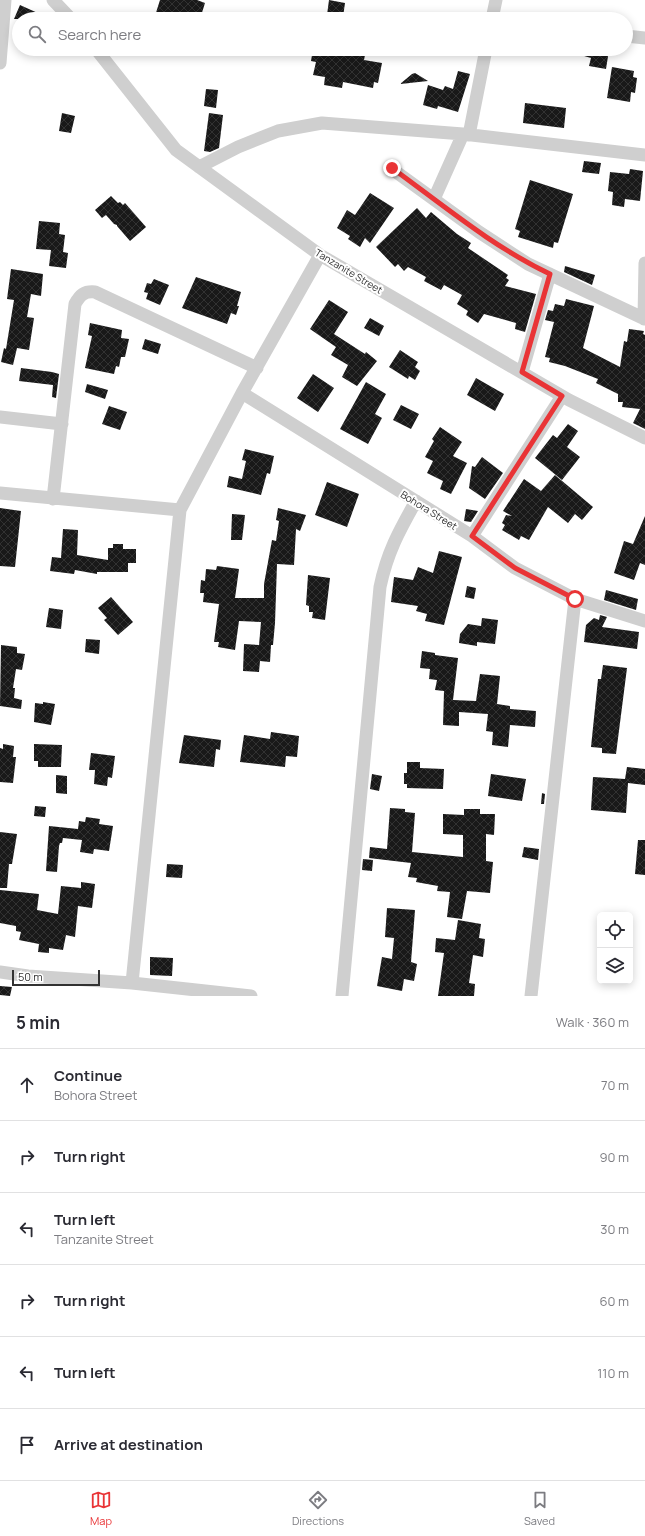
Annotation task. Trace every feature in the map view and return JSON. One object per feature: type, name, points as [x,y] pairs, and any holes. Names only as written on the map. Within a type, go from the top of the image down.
[{"type":"street","points":[[0,63],[5,0]]},
{"type":"street","points":[[52,0],[64,12]]},
{"type":"street","points":[[493,12],[496,0]]},
{"type":"street","points":[[633,37],[645,38]]},
{"type":"street","name":"Tanzanite Street","points":[[102,56],[176,150],[320,254],[562,396],[645,438]]},
{"type":"street","points":[[434,199],[466,135],[484,56]]},
{"type":"street","points":[[199,167],[238,147],[278,131],[322,124],[466,135],[645,155]]},
{"type":"street","points":[[392,168],[480,232],[528,264],[645,319],[645,263]]},
{"type":"street","points":[[132,984],[180,510],[242,393],[320,254]]},
{"type":"street","points":[[522,372],[550,274]]},
{"type":"street","points":[[53,499],[75,304],[80,296],[86,291],[95,292],[257,368]]},
{"type":"street","name":"Bohora Street","points":[[242,393],[472,536],[515,568],[575,599],[645,621]]},
{"type":"street","points":[[472,536],[562,396]]},
{"type":"street","points":[[0,417],[62,424]]},
{"type":"street","points":[[0,493],[180,510]]},
{"type":"street","points":[[342,996],[380,587],[389,553],[416,501]]},
{"type":"street","points":[[531,996],[575,599]]},
{"type":"street","points":[[0,972],[28,976],[132,984],[251,996]]},
{"type":"building","points":[[160,0],[197,0],[205,3],[202,12],[156,12]]},
{"type":"building","points":[[329,0],[345,3],[344,12],[327,12]]},
{"type":"building","points":[[20,5],[36,12],[17,12]]},
{"type":"building","points":[[312,56],[365,56],[364,60],[382,63],[378,83],[374,82],[373,88],[343,82],[342,88],[324,85],[325,77],[313,75],[316,62],[311,61]]},
{"type":"building","points":[[584,56],[608,56],[606,69],[589,66],[591,58]]},
{"type":"building","points":[[612,67],[634,71],[633,77],[637,78],[635,93],[631,92],[630,102],[607,98]]},
{"type":"building","points":[[458,71],[470,74],[458,112],[438,106],[437,109],[423,105],[428,85],[443,90],[445,86],[453,89]]},
{"type":"building","points":[[415,73],[428,81],[400,84],[412,74]]},
{"type":"building","points":[[206,89],[218,90],[216,108],[204,106]]},
{"type":"building","points":[[525,103],[566,108],[564,128],[523,123]]},
{"type":"building","points":[[62,113],[75,116],[71,133],[59,131]]},
{"type":"building","points":[[209,113],[223,115],[219,148],[210,152],[204,151]]},
{"type":"building","points":[[584,161],[601,163],[599,174],[582,172]]},
{"type":"building","points":[[630,169],[643,171],[640,201],[625,199],[624,207],[612,205],[613,192],[608,191],[610,172],[629,174]]},
{"type":"building","points":[[530,180],[573,194],[558,243],[554,242],[553,248],[518,237],[520,231],[515,229]]},
{"type":"building","points":[[370,193],[394,208],[370,243],[365,238],[360,247],[348,239],[350,236],[337,228],[347,210],[355,215]]},
{"type":"building","points":[[111,196],[118,203],[120,202],[123,205],[125,203],[146,227],[130,241],[117,225],[114,224],[106,215],[102,218],[95,210]]},
{"type":"building","points":[[417,208],[426,218],[431,212],[457,234],[471,243],[468,248],[508,275],[506,278],[509,280],[505,286],[536,294],[525,332],[515,329],[516,323],[484,314],[478,323],[466,315],[468,311],[457,304],[462,295],[444,285],[441,290],[424,281],[426,277],[408,267],[404,271],[398,264],[395,267],[376,247]]},
{"type":"building","points":[[39,221],[60,223],[59,234],[65,235],[63,252],[68,253],[66,268],[49,266],[51,250],[36,249]]},
{"type":"building","points":[[565,266],[595,275],[592,285],[564,272]]},
{"type":"building","points":[[11,269],[43,274],[41,296],[31,294],[27,317],[34,318],[29,350],[17,348],[13,365],[1,362],[4,348],[6,349],[14,300],[7,299]]},
{"type":"building","points":[[196,277],[241,292],[236,315],[231,313],[227,324],[182,308]]},
{"type":"building","points":[[154,279],[169,285],[160,305],[146,299],[148,293],[144,292],[147,283],[151,284]]},
{"type":"building","points":[[566,299],[594,306],[583,348],[620,367],[624,341],[627,342],[629,329],[644,331],[645,429],[633,423],[640,409],[622,407],[623,402],[618,402],[618,394],[596,383],[598,379],[565,366],[549,362],[550,358],[545,357],[554,322],[545,320],[548,310],[553,311],[555,304],[564,306]]},
{"type":"building","points":[[329,300],[348,312],[334,334],[365,354],[366,352],[377,361],[357,386],[342,377],[348,365],[331,355],[336,347],[310,329]]},
{"type":"building","points":[[370,318],[384,326],[379,336],[364,328]]},
{"type":"building","points":[[90,323],[122,330],[121,338],[129,339],[125,357],[121,357],[119,367],[116,366],[114,374],[85,368],[92,336],[88,335]]},
{"type":"building","points":[[145,339],[161,344],[158,354],[142,349]]},
{"type":"building","points":[[400,350],[418,362],[415,367],[420,371],[415,380],[409,376],[408,379],[389,367]]},
{"type":"building","points":[[21,368],[59,374],[56,398],[52,397],[53,385],[19,381]]},
{"type":"building","points":[[313,374],[334,388],[318,412],[297,398]]},
{"type":"building","points":[[476,378],[504,394],[495,411],[467,395]]},
{"type":"building","points":[[366,382],[386,394],[375,414],[382,418],[368,444],[340,429]]},
{"type":"building","points":[[87,384],[108,390],[105,399],[85,392]]},
{"type":"building","points":[[401,405],[419,414],[411,429],[393,420]]},
{"type":"building","points":[[109,406],[127,412],[120,430],[102,424]]},
{"type":"building","points":[[568,424],[578,431],[567,447],[580,457],[562,480],[535,458],[553,435],[557,438]]},
{"type":"building","points":[[440,427],[462,442],[453,456],[467,463],[451,494],[440,489],[443,481],[427,473],[433,461],[425,457],[434,441],[432,439]]},
{"type":"building","points":[[245,449],[274,456],[270,474],[267,473],[261,495],[227,487],[229,476],[242,479],[246,461],[242,460]]},
{"type":"building","points":[[482,457],[503,473],[485,499],[469,488],[472,466],[475,467]]},
{"type":"building","points":[[555,475],[593,507],[582,520],[575,514],[568,523],[548,507],[529,540],[521,536],[519,540],[502,530],[505,525],[502,523],[506,515],[512,516],[503,511],[524,479],[541,491]]},
{"type":"building","points":[[327,482],[359,494],[347,527],[315,515]]},
{"type":"building","points":[[0,508],[21,511],[15,567],[0,566]]},
{"type":"building","points":[[278,508],[306,515],[300,531],[296,529],[294,565],[277,564],[275,623],[270,662],[260,661],[259,672],[243,671],[244,644],[259,645],[261,622],[239,621],[235,650],[218,647],[219,642],[214,642],[219,604],[203,602],[204,593],[200,593],[201,580],[205,581],[206,569],[216,570],[217,566],[239,569],[235,598],[264,598],[264,584],[272,540],[276,541],[279,521],[276,520]]},
{"type":"building","points":[[466,509],[478,511],[471,522],[464,521]]},
{"type":"building","points":[[232,514],[245,515],[242,540],[231,540]]},
{"type":"building","points":[[645,516],[645,565],[640,563],[634,580],[614,573],[624,541],[633,544]]},
{"type":"building","points":[[63,529],[78,530],[77,555],[108,560],[108,548],[113,548],[113,544],[123,544],[123,549],[136,549],[136,563],[128,563],[128,572],[97,572],[97,574],[75,570],[74,574],[50,571],[52,557],[61,558]]},
{"type":"building","points":[[439,551],[462,557],[444,625],[425,621],[427,614],[416,611],[418,606],[391,602],[394,577],[413,580],[418,567],[433,573]]},
{"type":"building","points":[[308,575],[330,578],[325,620],[312,618],[313,612],[309,612],[309,606],[306,605]]},
{"type":"building","points":[[467,586],[476,588],[474,599],[465,597]]},
{"type":"building","points":[[606,590],[638,599],[636,610],[604,600]]},
{"type":"building","points":[[111,597],[133,622],[118,635],[104,620],[107,618],[98,608]]},
{"type":"building","points":[[49,608],[63,610],[61,629],[46,627]]},
{"type":"building","points":[[600,615],[607,617],[602,627],[639,632],[637,649],[584,642],[586,625],[594,618],[599,620]]},
{"type":"building","points":[[482,618],[498,620],[495,644],[477,642],[477,646],[459,643],[460,634],[468,624],[481,626]]},
{"type":"building","points":[[86,639],[100,640],[99,654],[85,652]]},
{"type":"building","points":[[1,645],[17,647],[17,653],[25,654],[22,670],[16,669],[13,688],[15,688],[14,698],[22,700],[21,709],[0,706]]},
{"type":"building","points":[[422,651],[435,653],[435,655],[458,658],[453,700],[476,701],[480,674],[500,676],[497,704],[510,706],[510,709],[536,711],[535,727],[510,725],[508,747],[492,745],[493,732],[486,731],[488,714],[459,712],[459,726],[443,725],[444,691],[435,690],[437,680],[429,679],[430,669],[420,668]]},
{"type":"building","points":[[603,665],[627,668],[616,754],[602,753],[602,748],[591,747],[598,679],[601,679]]},
{"type":"building","points":[[43,702],[55,704],[51,725],[34,722],[35,703],[43,704]]},
{"type":"building","points":[[271,732],[299,736],[297,757],[286,756],[285,767],[240,762],[244,735],[270,739]]},
{"type":"building","points":[[184,735],[221,740],[220,750],[216,749],[214,767],[179,763]]},
{"type":"building","points":[[3,744],[14,746],[13,757],[16,757],[13,783],[0,782],[0,748],[3,749]]},
{"type":"building","points":[[34,744],[62,745],[61,767],[38,767],[38,761],[34,761]]},
{"type":"building","points":[[91,753],[115,756],[112,778],[108,777],[107,786],[94,784],[95,770],[89,770]]},
{"type":"building","points":[[407,762],[420,762],[420,768],[444,769],[443,789],[407,788],[407,784],[404,784],[404,773],[407,773]]},
{"type":"building","points":[[627,767],[645,769],[645,785],[628,783],[626,813],[591,810],[593,777],[625,779]]},
{"type":"building","points":[[372,774],[382,776],[379,791],[370,789]]},
{"type":"building","points":[[491,774],[526,779],[522,801],[488,796]]},
{"type":"building","points":[[56,775],[67,776],[67,794],[56,793]]},
{"type":"building","points":[[542,793],[545,794],[544,804],[541,804]]},
{"type":"building","points":[[35,806],[46,807],[45,817],[34,816]]},
{"type":"building","points":[[390,808],[405,809],[405,812],[415,813],[412,852],[463,857],[463,835],[443,834],[443,814],[464,815],[464,809],[480,809],[480,814],[495,814],[494,835],[486,834],[486,861],[493,862],[490,893],[467,891],[462,919],[447,917],[450,892],[437,891],[438,886],[416,882],[417,878],[408,877],[411,863],[369,858],[370,847],[387,849]]},
{"type":"building","points":[[86,817],[100,819],[99,824],[113,826],[109,851],[94,849],[93,854],[80,852],[82,840],[63,838],[62,843],[60,843],[59,846],[57,872],[46,871],[49,826],[78,829],[79,821],[85,822]]},
{"type":"building","points":[[0,832],[17,834],[12,864],[9,864],[7,888],[0,888]]},
{"type":"building","points":[[638,840],[645,840],[645,875],[635,874]]},
{"type":"building","points":[[524,847],[539,849],[538,860],[522,857]]},
{"type":"building","points":[[363,859],[373,860],[372,871],[362,870]]},
{"type":"building","points":[[167,864],[183,865],[182,878],[166,877]]},
{"type":"building","points":[[81,882],[95,884],[92,908],[78,906],[75,937],[66,935],[63,950],[49,948],[49,953],[38,952],[39,944],[19,940],[21,932],[16,931],[16,926],[0,923],[0,890],[39,894],[37,910],[58,914],[61,886],[81,888]]},
{"type":"building","points":[[387,908],[415,910],[411,962],[417,964],[414,981],[404,979],[402,991],[377,986],[382,957],[392,959],[394,938],[385,937]]},
{"type":"building","points":[[458,920],[481,924],[479,938],[485,939],[483,957],[473,955],[469,983],[475,984],[474,996],[438,996],[444,953],[435,952],[436,938],[455,940]]},
{"type":"building","points":[[150,957],[173,958],[172,976],[150,975]]},
{"type":"building","points":[[0,986],[12,987],[10,996],[0,995]]},
{"type":"route","points":[[392,168],[480,232],[528,264],[550,274],[522,372],[562,396],[472,536],[515,568],[575,599]]}]
